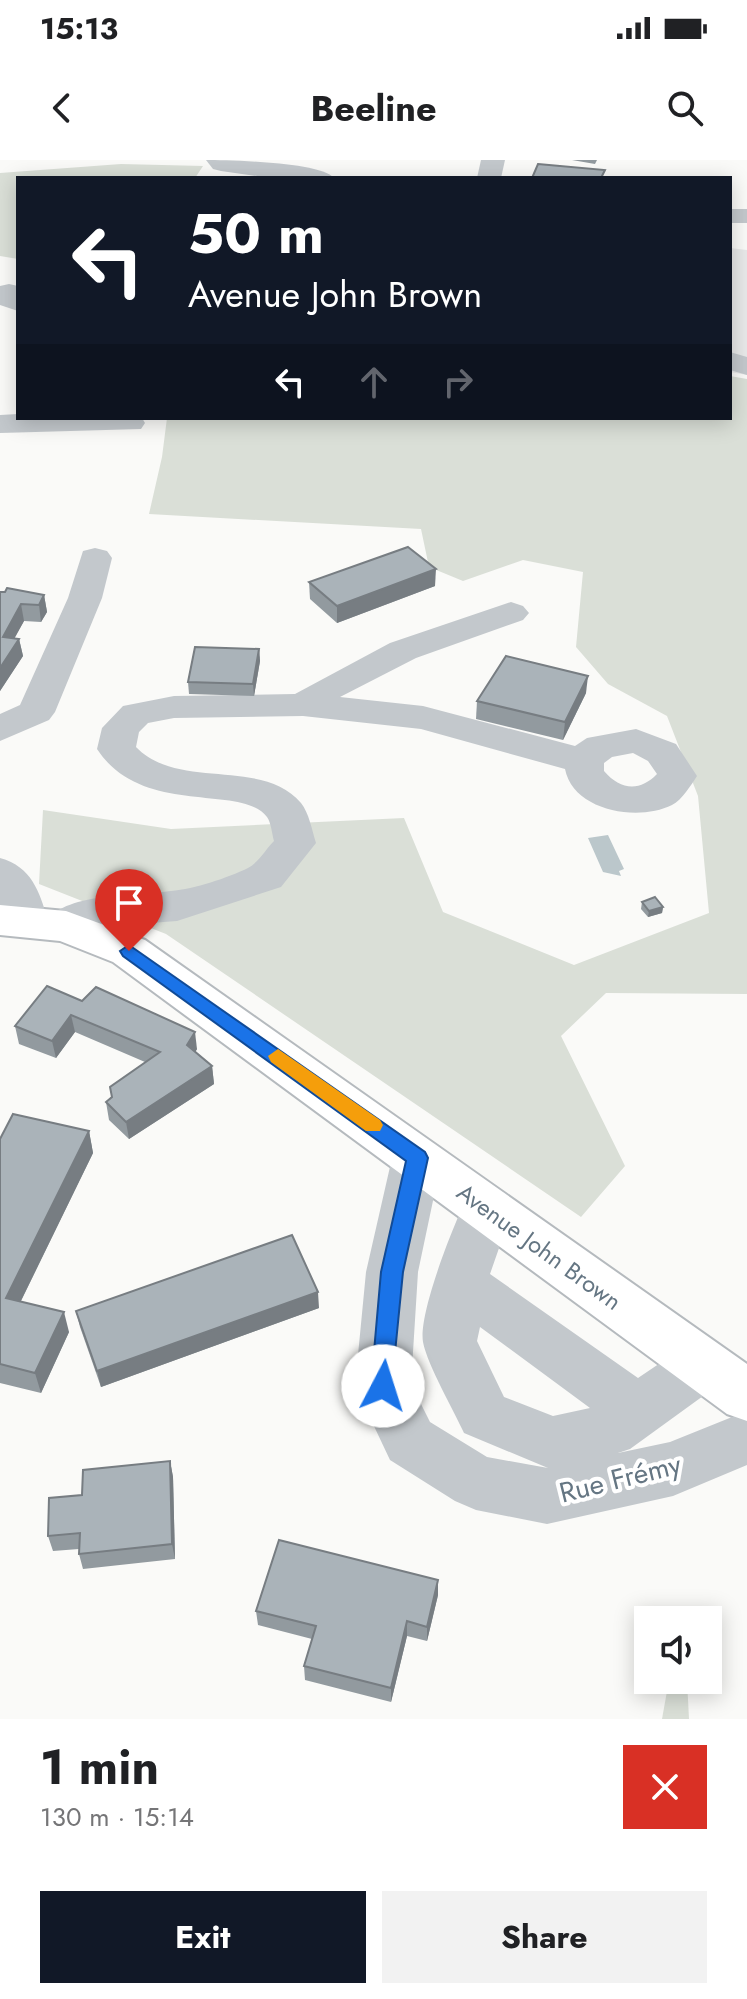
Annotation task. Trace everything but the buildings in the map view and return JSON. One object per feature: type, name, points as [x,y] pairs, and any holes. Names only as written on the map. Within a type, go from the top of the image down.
[{"type":"main road","name":"Avenue John Brown","points":[[31,922],[129,951],[701,1366],[747,1396]]},
{"type":"street","points":[[218,160],[221,164],[308,176]]},
{"type":"street","points":[[0,294],[9,292],[11,301],[16,302]]},
{"type":"street","points":[[0,424],[93,420],[130,423]]},
{"type":"street","points":[[0,729],[36,712],[70,598],[95,558]]},
{"type":"street","points":[[303,705],[363,669],[465,627],[511,613]]},
{"type":"street","points":[[0,872],[17,888],[31,922],[177,906],[266,877],[295,843],[285,810],[261,794],[159,779],[132,766],[116,749],[121,728],[136,714],[174,707],[303,705],[423,718],[583,761]]},
{"type":"street","name":"Rue Frémy","points":[[417,1158],[392,1272],[383,1386],[410,1441],[476,1482],[547,1496],[673,1469],[747,1437]]},
{"type":"street","points":[[487,1208],[460,1282],[450,1341],[484,1415],[553,1443],[610,1430],[701,1366]]},
{"type":"street","points":[[460,1282],[638,1411]]},
{"type":"shaded area","points":[[121,164],[203,166],[196,176],[16,176],[16,259],[0,256],[0,173]]},
{"type":"shaded area","points":[[732,248],[747,250],[747,375],[732,372]]},
{"type":"shaded area","points":[[732,376],[747,379],[747,994],[606,993],[561,1036],[625,1166],[581,1217],[166,934],[39,884],[43,810],[171,829],[404,818],[443,912],[574,965],[709,913],[698,796],[667,716],[608,684],[576,647],[583,572],[523,560],[463,581],[429,567],[421,529],[149,514],[167,420],[732,420]]},
{"type":"shaded area","points":[[608,835],[624,869],[619,871],[621,876],[603,872],[588,838]]},
{"type":"shaded area","points":[[666,1694],[688,1694],[689,1719],[662,1719]]},
{"type":"slow traffic","points":[[278,1056],[373,1125]]},
{"type":"route","points":[[129,951],[195,995],[417,1158],[392,1272],[383,1386]]}]
